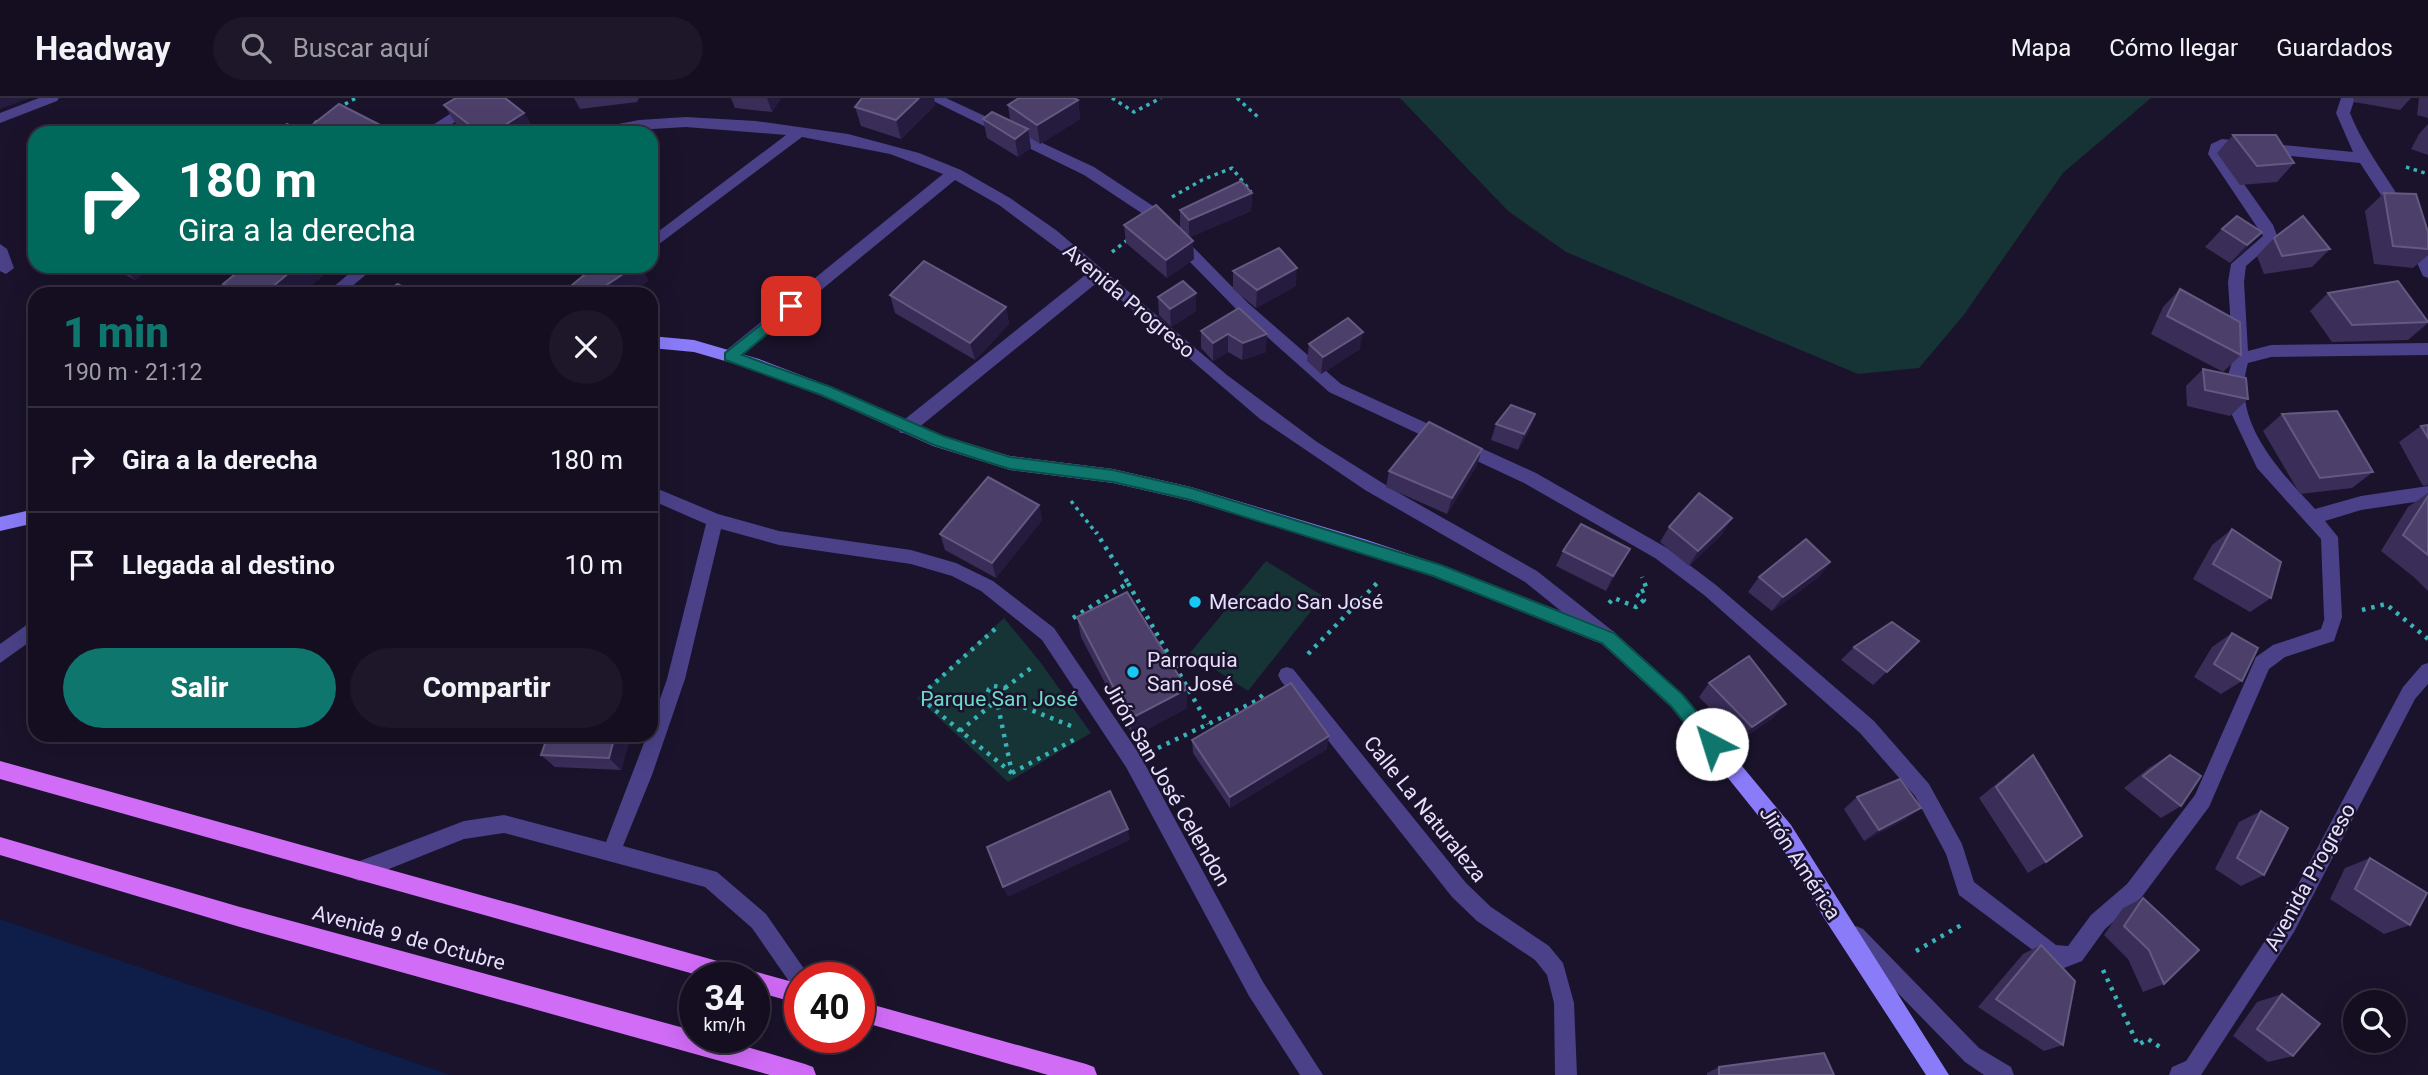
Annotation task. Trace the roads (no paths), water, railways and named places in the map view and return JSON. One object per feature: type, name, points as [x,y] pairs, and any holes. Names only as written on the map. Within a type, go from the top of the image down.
[{"type":"main road","points":[[0,770],[686,962]]},
{"type":"main road","name":"Avenida 9 de Octubre","points":[[0,846],[240,918],[706,1045],[805,1075]]},
{"type":"main road","points":[[875,1016],[1086,1075]]},
{"type":"street","points":[[0,118],[52,98]]},
{"type":"street","points":[[439,126],[485,98]]},
{"type":"street","points":[[934,98],[1089,171],[1152,214],[1243,307],[1335,388],[1530,478],[1661,553],[1710,590],[1867,727],[1922,790],[1955,851],[1966,888],[2050,953],[2064,958],[2075,954],[2098,922],[2134,891],[2202,801],[2262,663],[2279,652],[2328,635],[2333,617],[2329,537],[2263,463],[2240,415],[2236,375],[2241,359],[2236,282],[2239,264],[2271,237],[2215,154],[2216,147],[2222,144],[2364,158]]},
{"type":"street","points":[[2348,98],[2343,113],[2364,158],[2391,192],[2428,272]]},
{"type":"street","name":"Avenida Progreso","points":[[630,126],[690,122],[799,132],[859,141],[890,149],[954,173],[1025,215],[1095,270],[1233,388],[1309,446],[1547,587],[1608,638]]},
{"type":"street","points":[[658,240],[799,132]]},
{"type":"street","points":[[730,356],[954,173]]},
{"type":"street","points":[[0,248],[6,268]]},
{"type":"street","points":[[906,428],[1095,270]]},
{"type":"street","points":[[342,287],[359,273]]},
{"type":"street","name":"Jirón América","points":[[658,343],[694,346],[730,356],[826,391],[939,441],[1010,463],[1113,476],[1191,494],[1364,546],[1436,570],[1608,638],[1677,701],[1784,832],[1831,911],[1938,1075]]},
{"type":"street","points":[[2241,359],[2284,350],[2354,352],[2428,349]]},
{"type":"street","points":[[2310,518],[2361,503],[2428,493]]},
{"type":"street","name":"Jirón San José Celendon","points":[[658,496],[715,520],[779,538],[911,557],[956,570],[987,586],[1020,609],[1048,634],[1133,761],[1256,989],[1312,1075]]},
{"type":"street","points":[[0,524],[28,518]]},
{"type":"street","points":[[658,731],[676,679],[715,520]]},
{"type":"street","points":[[0,655],[28,633]]},
{"type":"street","name":"Avenida Progreso","points":[[2187,1072],[2287,925],[2409,693],[2428,671]]},
{"type":"street","name":"Calle La Naturaleza","points":[[1287,675],[1459,890],[1484,914],[1542,953],[1556,970],[1564,1003],[1566,1075]]},
{"type":"street","points":[[611,852],[654,742]]},
{"type":"street","points":[[359,871],[464,830],[504,824],[710,879],[759,921],[787,962]]},
{"type":"street","points":[[1831,911],[1972,1055],[2003,1075]]},
{"type":"water","points":[[0,919],[450,1075],[0,1075]]},
{"type":"place","name":"Mercado San José","points":[[1195,602]]},
{"type":"place","name":"Parroquia San José","points":[[1133,672]]},
{"type":"park label","name":"Parque San José","points":[[999,699]]}]
